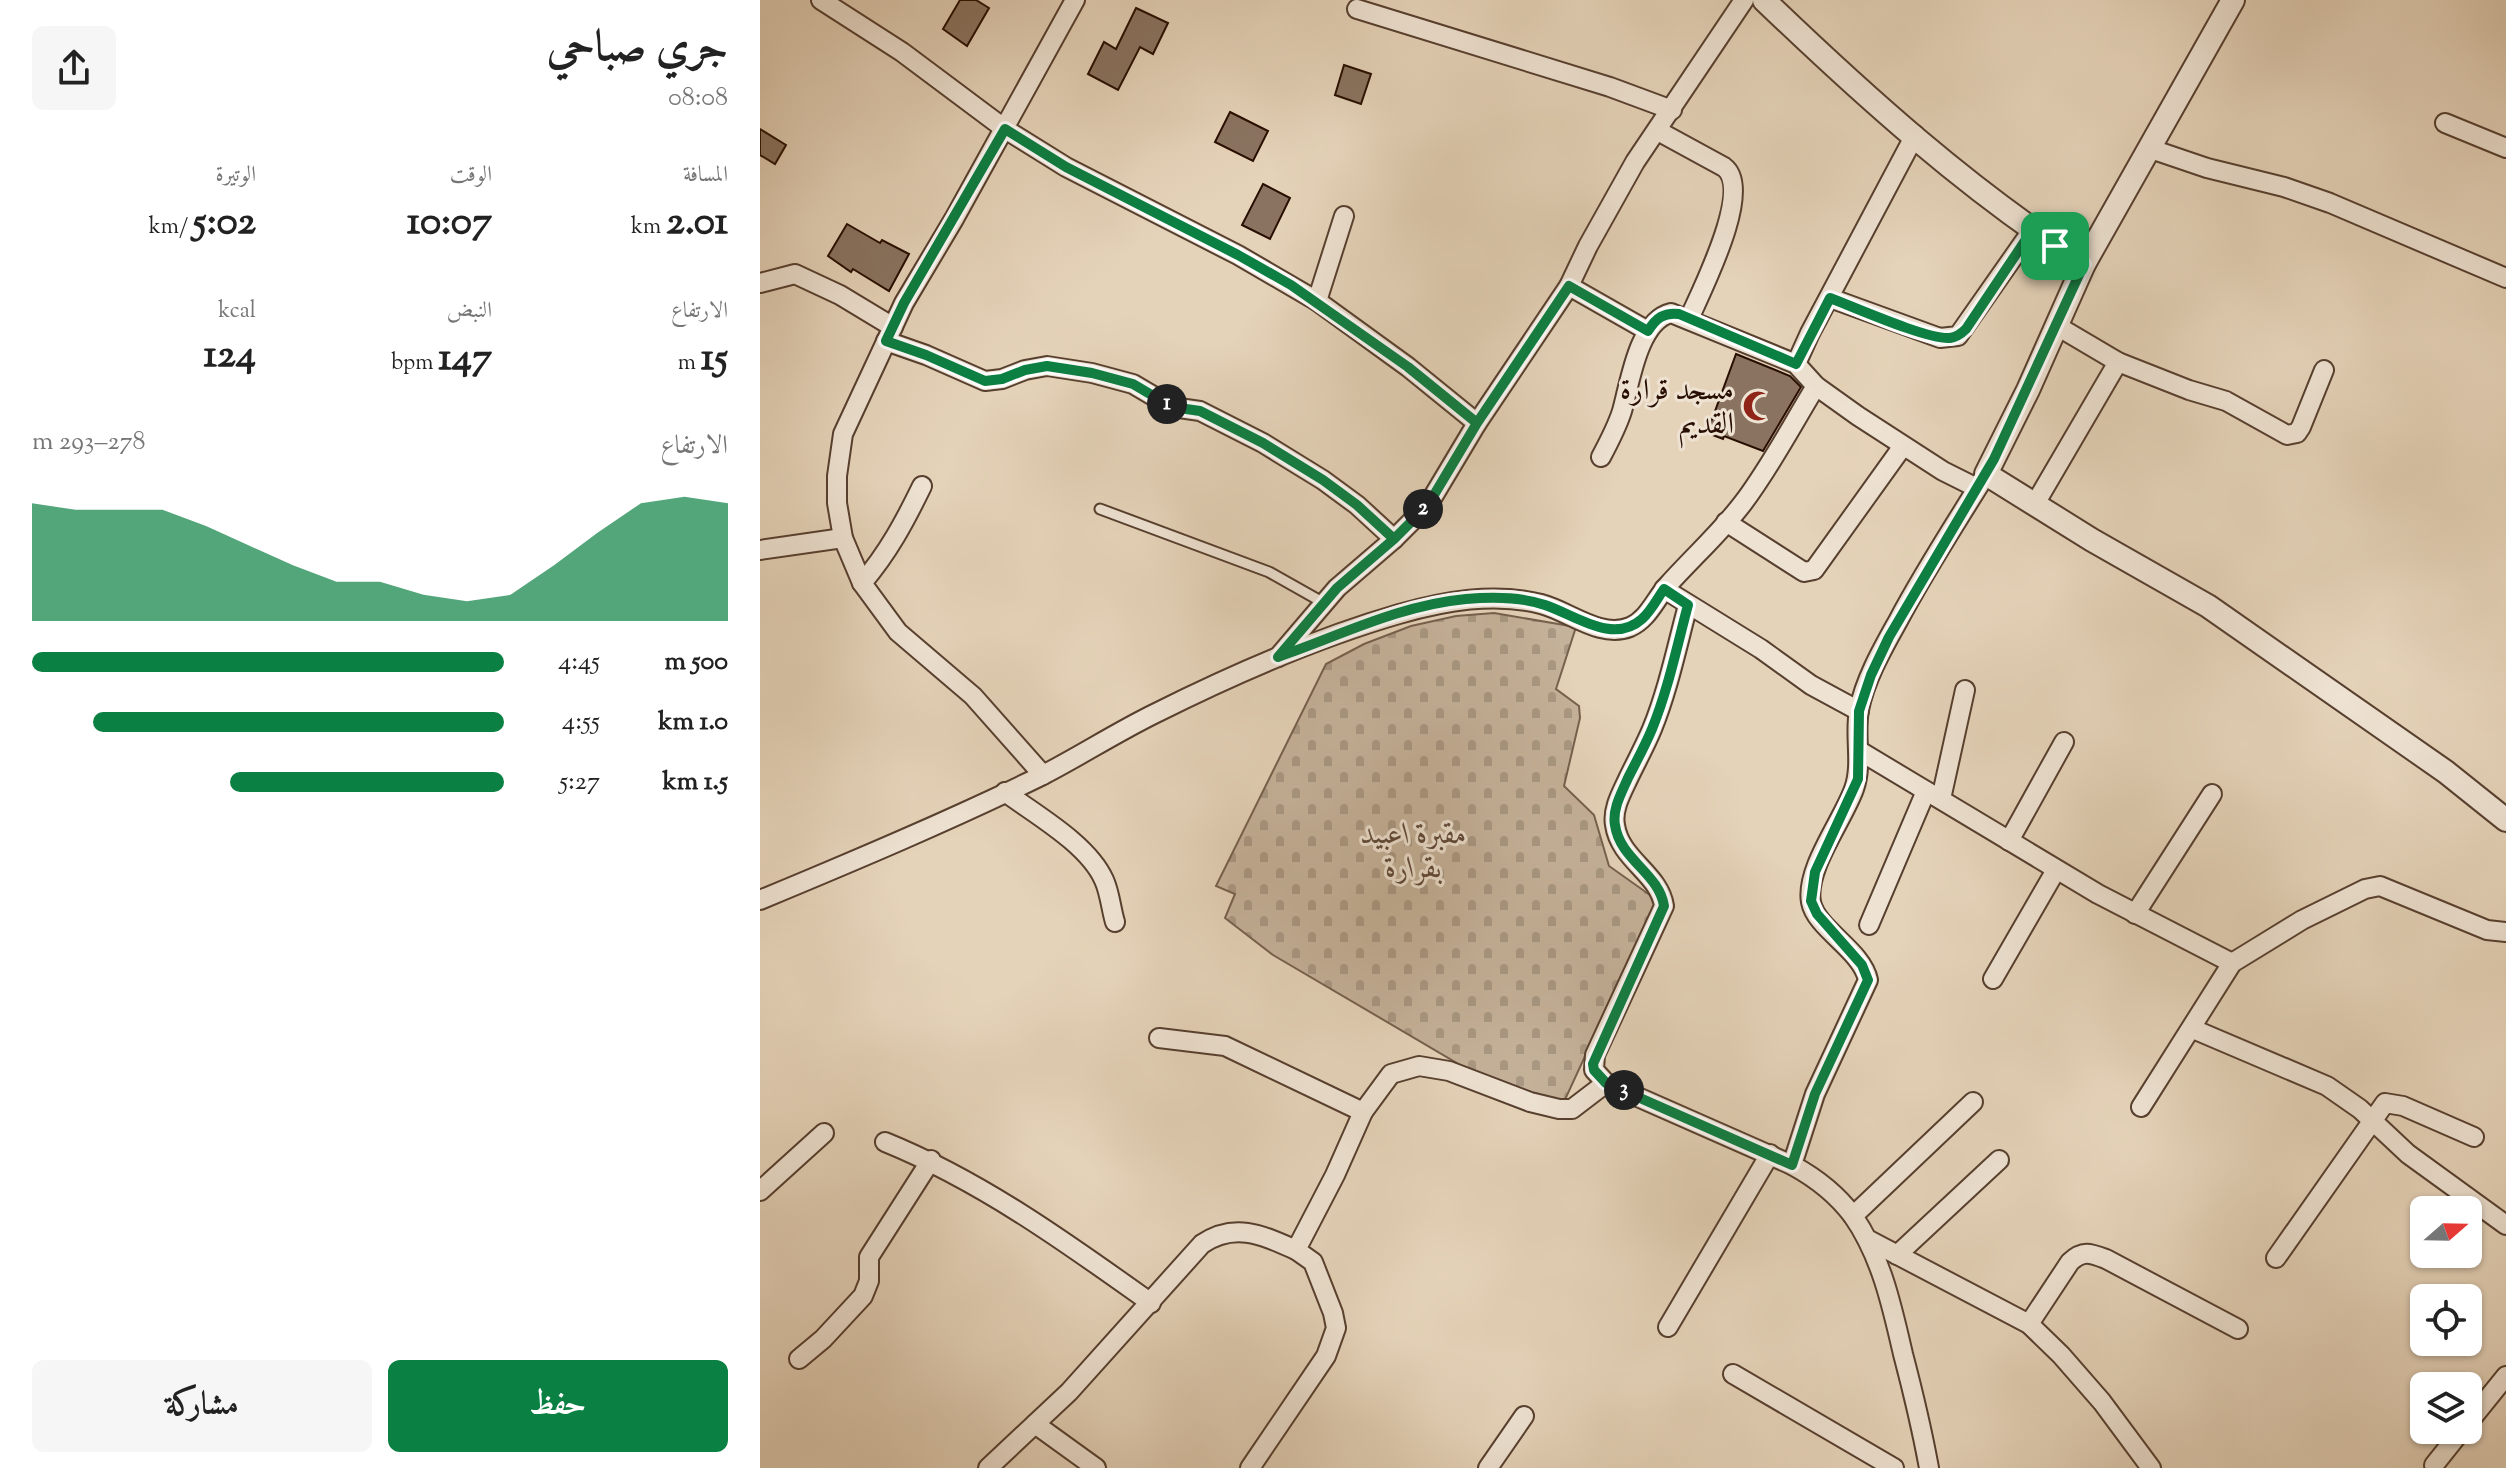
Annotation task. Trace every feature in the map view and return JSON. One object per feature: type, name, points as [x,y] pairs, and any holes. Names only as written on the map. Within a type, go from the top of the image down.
[{"type":"street","points":[[1043,775],[973,696],[898,632],[862,583],[843,538],[837,489],[843,434],[904,303],[1005,129],[1075,0]]},
{"type":"street","points":[[1278,657],[1337,588],[1428,505],[1477,423],[1569,286],[1635,162],[1744,0]]},
{"type":"street","points":[[1764,0],[1915,135],[2033,229],[2084,264]]},
{"type":"street","points":[[1792,1165],[1815,1094],[1868,980],[1862,965],[1817,914],[1811,901],[1815,872],[1858,779],[1859,711],[1871,675],[1946,537],[1982,481],[2084,264],[2233,0]]},
{"type":"street","points":[[824,1],[902,52],[1005,129],[1066,167],[1238,255],[1317,301],[1408,367],[1477,423]]},
{"type":"street","points":[[1357,9],[1596,82],[1672,110]]},
{"type":"street","points":[[2445,123],[2506,148]]},
{"type":"street","points":[[1658,131],[1724,167],[1733,178],[1733,193],[1721,246],[1689,319]]},
{"type":"street","points":[[1796,364],[1915,135]]},
{"type":"street","points":[[2148,148],[2330,203],[2506,278]]},
{"type":"street","points":[[1317,301],[1344,216]]},
{"type":"street","points":[[1830,298],[1940,338],[1958,336],[2033,229]]},
{"type":"street","points":[[760,283],[795,274],[840,295],[890,334],[926,355],[985,381],[1047,366],[1133,384],[1172,407],[1200,411],[1263,443],[1323,480],[1357,505],[1394,539]]},
{"type":"street","points":[[1569,286],[1648,331]]},
{"type":"street","points":[[1601,457],[1622,411],[1629,379],[1648,331],[1654,321],[1666,314],[1679,314],[1796,364],[1816,386],[1943,471],[1982,481],[2035,504],[2208,606],[2446,772],[2506,820]]},
{"type":"street","points":[[2057,326],[2118,362],[2226,401],[2287,435],[2297,433],[2301,427],[2324,370]]},
{"type":"street","points":[[2035,504],[2118,362]]},
{"type":"street","points":[[760,900],[1043,775],[1155,713],[1278,657],[1393,616],[1429,605],[1498,598],[1543,604],[1605,629],[1617,630],[1641,620],[1664,589],[1740,507],[1770,466],[1816,386]]},
{"type":"street","points":[[1726,522],[1804,572],[1814,570],[1903,446]]},
{"type":"street","points":[[862,583],[897,536],[922,486]]},
{"type":"street","points":[[760,550],[843,538]]},
{"type":"street","points":[[1664,589],[1761,649],[1811,685],[1859,711]]},
{"type":"street","points":[[1688,605],[1652,729],[1618,801],[1614,820],[1617,837],[1626,853],[1654,883],[1662,895],[1664,906],[1595,1055],[1594,1070],[1606,1083],[1792,1165],[1827,1187],[1853,1216],[1878,1264],[1894,1314],[1929,1468]]},
{"type":"street","points":[[1869,925],[1933,795],[1965,690]]},
{"type":"street","points":[[2009,841],[2064,742]]},
{"type":"street","points":[[1858,750],[2056,870],[2232,963]]},
{"type":"street","points":[[1005,792],[1079,848],[1096,866],[1105,883],[1115,922]]},
{"type":"street","points":[[2135,914],[2212,794]]},
{"type":"street","points":[[1993,979],[2056,870]]},
{"type":"street","points":[[2141,1107],[2232,963],[2335,903],[2365,889],[2380,886],[2487,930],[2506,932]]},
{"type":"street","points":[[2193,1029],[2344,1096],[2408,1154],[2506,1225]]},
{"type":"street","points":[[1159,1038],[1225,1046],[1363,1112]]},
{"type":"street","points":[[1296,1250],[1363,1112],[1391,1074],[1419,1066],[1449,1071],[1530,1102],[1559,1109],[1572,1109],[1606,1083]]},
{"type":"street","points":[[1853,1216],[1973,1102]]},
{"type":"street","points":[[2276,1258],[2385,1103],[2403,1106],[2474,1137]]},
{"type":"street","points":[[760,1191],[824,1133]]},
{"type":"street","points":[[885,1142],[931,1160],[1070,1245],[1151,1303]]},
{"type":"street","points":[[1668,1327],[1770,1154]]},
{"type":"street","points":[[799,1359],[823,1339],[863,1296],[869,1281],[869,1257],[931,1160]]},
{"type":"street","points":[[1897,1255],[1999,1160]]},
{"type":"street","points":[[988,1468],[1079,1382],[1202,1244],[1227,1231],[1241,1231],[1296,1250],[1313,1262],[1335,1322],[1335,1338],[1326,1356],[1250,1468]]},
{"type":"street","points":[[1867,1239],[2029,1324],[2102,1402],[2151,1468]]},
{"type":"street","points":[[2029,1324],[2070,1262],[2079,1254],[2088,1252],[2238,1329]]},
{"type":"street","points":[[1733,1374],[1894,1468]]},
{"type":"street","points":[[2482,1406],[2506,1376]]},
{"type":"street","points":[[1488,1468],[1524,1416]]},
{"type":"street","points":[[1035,1424],[1096,1468]]},
{"type":"street","points":[[2434,1465],[2451,1444]]},
{"type":"lane","points":[[1100,509],[1269,572],[1324,603]]},
{"type":"green space","name":"مقبرة اعبيد بقرارة","points":[[1494,613],[1576,627],[1556,689],[1579,706],[1580,718],[1564,786],[1594,815],[1609,866],[1657,900],[1563,1104],[1462,1066],[1273,955],[1225,918],[1235,894],[1216,886],[1326,664],[1364,644],[1411,626],[1456,616]]},
{"type":"building","points":[[960,0],[976,0],[989,8],[967,46],[943,29]]},
{"type":"building","points":[[1136,8],[1168,23],[1153,54],[1140,47],[1118,90],[1088,74],[1104,42],[1116,49]]},
{"type":"building","points":[[1344,65],[1371,74],[1361,104],[1335,95]]},
{"type":"building","points":[[1230,112],[1268,131],[1253,161],[1215,142]]},
{"type":"building","points":[[760,129],[786,145],[775,164],[760,155]]},
{"type":"building","points":[[1263,184],[1290,198],[1270,239],[1242,225]]},
{"type":"building","points":[[847,224],[880,243],[882,240],[909,254],[889,291],[853,269],[851,272],[828,256]]},
{"type":"building","points":[[1736,354],[1790,376],[1801,387],[1763,451],[1707,433]]},
{"type":"place","name":"مسجد قرارة القديم","points":[[1758,406]]},
{"type":"route","points":[[2055,246],[2033,229],[1966,329],[1951,338],[1940,338],[1830,298],[1796,364],[1679,314],[1660,317],[1648,331],[1569,286],[1477,423],[1428,505],[1394,539],[1357,505],[1323,480],[1263,443],[1200,411],[1172,407],[1133,384],[1047,366],[985,381],[886,341],[904,303],[1005,129],[1066,167],[1238,255],[1317,301],[1408,367],[1477,423],[1445,479],[1428,505],[1394,539],[1337,588],[1278,657],[1360,626],[1429,605],[1466,599],[1498,598],[1543,604],[1605,629],[1617,630],[1641,620],[1664,589],[1688,605],[1652,729],[1618,801],[1614,820],[1617,837],[1626,853],[1654,883],[1662,895],[1664,906],[1595,1055],[1594,1070],[1606,1083],[1792,1165],[1815,1094],[1868,980],[1862,965],[1813,909],[1811,901],[1815,872],[1858,779],[1859,711],[1871,675],[1889,637],[1994,459],[2084,264],[2055,246]]}]
